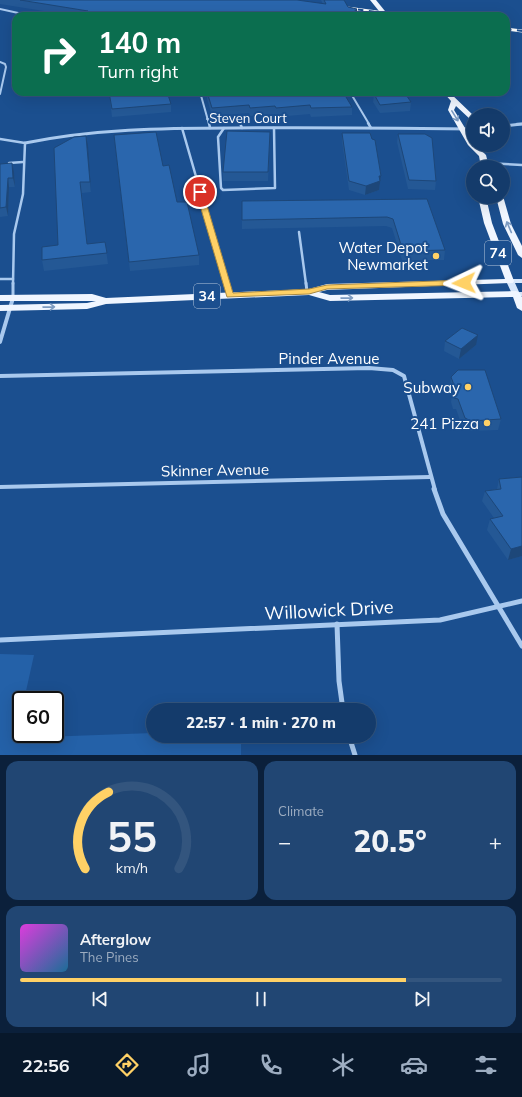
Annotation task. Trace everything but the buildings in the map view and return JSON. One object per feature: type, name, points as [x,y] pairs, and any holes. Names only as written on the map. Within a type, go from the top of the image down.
[{"type":"main road","points":[[373,0],[383,12]]},
{"type":"main road","points":[[449,96],[454,102],[466,110]]},
{"type":"main road","points":[[454,102],[451,110],[472,145],[482,155],[484,160]]},
{"type":"main road","name":"74","points":[[484,204],[488,223],[510,281],[519,294],[522,308]]},
{"type":"main road","name":"74","points":[[502,204],[507,224],[522,255]]},
{"type":"main road","name":"34","points":[[0,308],[87,306],[106,300],[308,292],[327,287],[522,281]]},
{"type":"main road","name":"34","points":[[308,292],[330,298],[519,294]]},
{"type":"main road","name":"34","points":[[0,298],[92,296],[106,300]]},
{"type":"street","points":[[510,125],[522,124]]},
{"type":"street","name":"Steven Court","points":[[25,143],[68,134],[182,128],[466,128]]},
{"type":"street","points":[[0,342],[13,298]]},
{"type":"street","name":"Pinder Avenue","points":[[0,376],[369,368],[394,370],[404,376],[410,391],[430,477],[442,514],[522,646]]},
{"type":"street","name":"Skinner Avenue","points":[[0,487],[430,477]]},
{"type":"street","name":"Willowick Drive","points":[[0,640],[440,620],[522,601]]},
{"type":"street","points":[[337,624],[339,680],[342,703]]},
{"type":"street","points":[[352,743],[356,755]]},
{"type":"lane","points":[[0,9],[14,12]]},
{"type":"lane","points":[[0,62],[5,64],[6,67],[0,94]]},
{"type":"lane","points":[[201,96],[210,128]]},
{"type":"lane","points":[[352,96],[371,128]]},
{"type":"lane","points":[[207,119],[238,118],[242,128]]},
{"type":"lane","points":[[182,128],[230,295]]},
{"type":"lane","points":[[224,128],[218,137],[221,188],[223,190],[275,188],[274,128]]},
{"type":"lane","points":[[0,139],[25,143],[23,162],[23,194],[14,234],[13,298]]},
{"type":"lane","points":[[8,163],[23,162]]},
{"type":"lane","points":[[510,165],[522,165]]},
{"type":"lane","points":[[299,232],[308,292]]},
{"type":"lane","points":[[0,279],[13,279]]},
{"type":"shaded area","points":[[0,654],[34,655],[26,691],[12,691],[12,743],[64,743],[64,736],[146,733],[146,743],[241,743],[241,755],[0,755]]},
{"type":"railway","points":[[347,8],[377,12]]},
{"type":"railway","points":[[510,30],[522,31]]},
{"type":"place","name":"Water Depot Newmarket","points":[[436,256]]},
{"type":"place","name":"Subway","points":[[468,387]]},
{"type":"place","name":"241 Pizza","points":[[487,423]]},
{"type":"route","points":[[200,192],[230,295],[309,292],[327,287],[464,283]]}]
